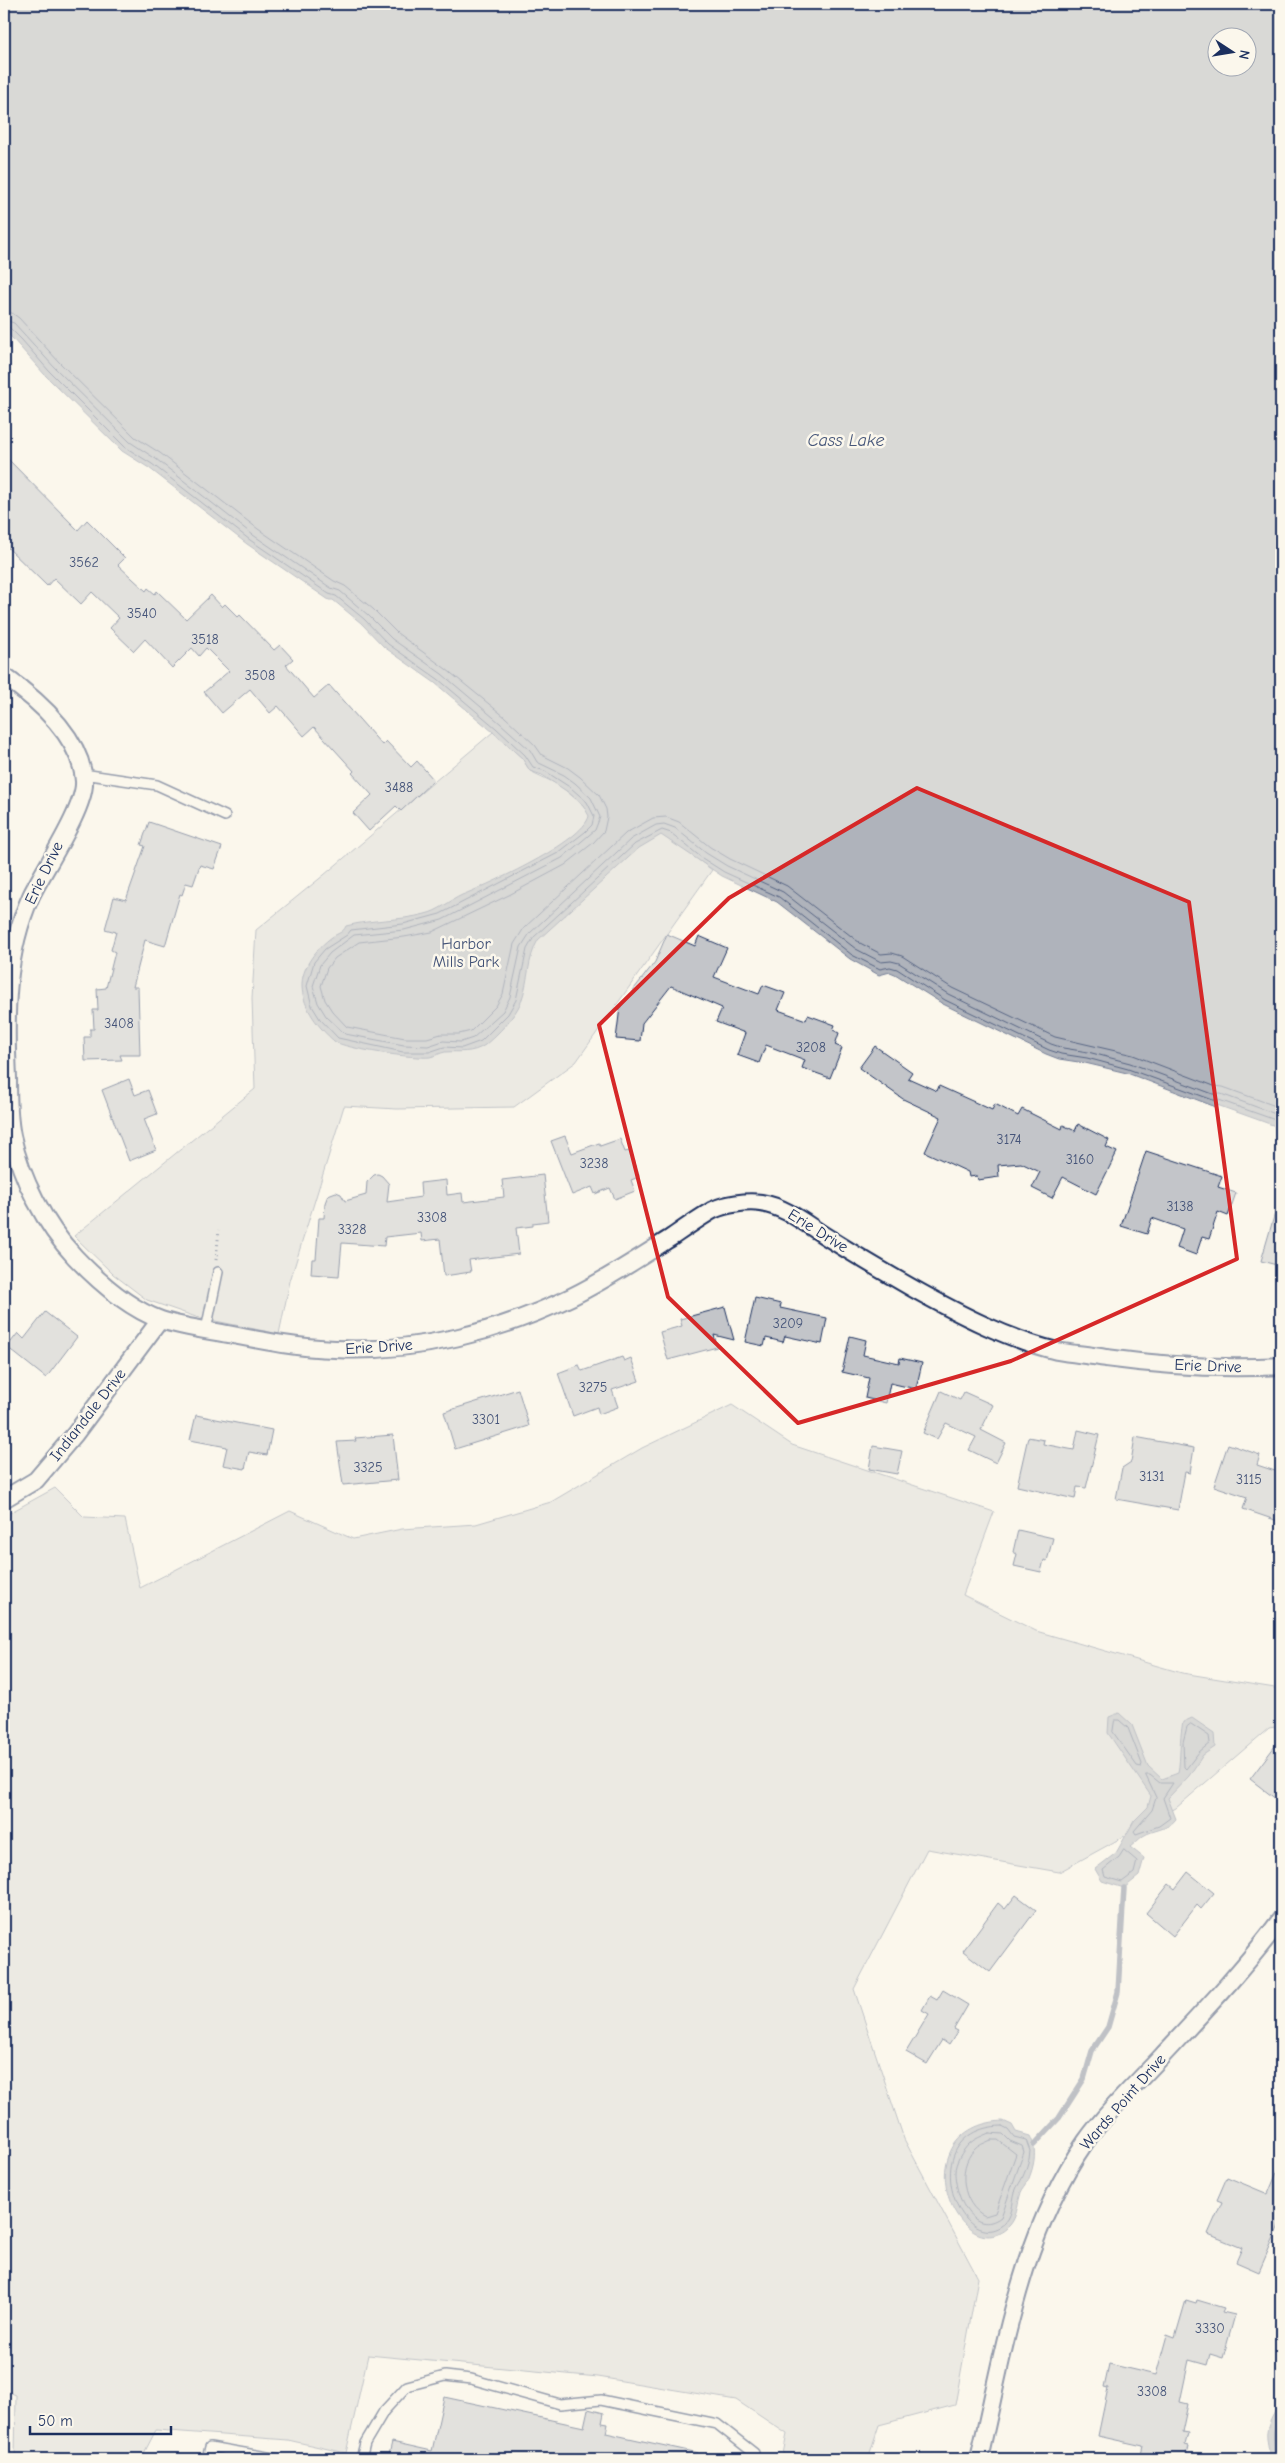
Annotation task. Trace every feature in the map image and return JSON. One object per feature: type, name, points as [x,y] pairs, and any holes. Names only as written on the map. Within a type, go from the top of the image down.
[{"type":"street","name":"Erie Drive","points":[[4,676],[27,692],[58,724],[81,759],[85,789],[30,900],[11,957],[6,1001],[8,1094],[12,1136],[22,1167],[42,1213],[73,1255],[105,1284],[136,1307],[160,1320],[270,1342],[333,1349],[383,1349],[458,1337],[526,1316],[570,1297],[605,1279],[717,1208],[755,1203],[784,1210],[828,1238],[958,1313],[1009,1335],[1057,1351],[1145,1363],[1183,1366],[1281,1366]]},
{"type":"street","name":"Indiandale Drive","points":[[4,1499],[36,1480],[76,1434],[160,1320]]},
{"type":"street","name":"Wards Point Drive","points":[[979,2459],[1001,2362],[1023,2280],[1041,2227],[1067,2173],[1086,2142],[1107,2114],[1212,2002],[1281,1919]]},
{"type":"lane","points":[[83,774],[158,785],[226,816]]},
{"type":"lane","points":[[206,1330],[218,1272]]},
{"type":"lane","points":[[361,2459],[365,2443],[384,2411],[408,2386],[445,2376],[471,2379],[560,2404],[601,2400],[717,2424],[754,2453],[752,2459]]},
{"type":"lane","points":[[207,2459],[210,2447],[280,2459]]},
{"type":"path","points":[[218,1272],[213,1269],[218,1253],[219,1230]]},
{"type":"highlighted area","points":[[917,788],[1189,902],[1237,1259],[1011,1361],[798,1423],[668,1297],[599,1025],[729,898]]},
{"type":"green space","name":"Harbor Mills Park","points":[[493,732],[522,758],[530,771],[559,785],[583,805],[668,837],[712,870],[576,1062],[514,1107],[397,1109],[344,1106],[290,1281],[279,1334],[196,1317],[147,1300],[113,1274],[74,1236],[255,1089],[252,998],[256,930]]},
{"type":"green space","points":[[732,1405],[792,1445],[994,1512],[963,1595],[1036,1631],[1182,1673],[1281,1689],[1281,1726],[1269,1728],[1176,1808],[1059,1872],[927,1849],[854,1989],[904,2139],[978,2278],[955,2405],[879,2425],[868,2459],[782,2459],[787,2434],[736,2400],[598,2377],[368,2355],[346,2453],[288,2440],[156,2430],[141,2459],[15,2459],[16,2395],[4,2390],[7,2186],[4,2177],[4,1516],[55,1488],[84,1517],[125,1519],[140,1588],[290,1511],[353,1539],[402,1529],[476,1524],[551,1502],[642,1448]]},
{"type":"water","name":"Cass Lake","points":[[4,4],[1281,4],[1281,1128],[1217,1105],[1216,1107],[1127,1073],[1059,1059],[1046,1054],[943,1004],[895,974],[890,972],[879,975],[850,959],[777,902],[722,876],[661,835],[639,848],[538,940],[534,947],[524,994],[518,1008],[505,1025],[485,1045],[470,1051],[445,1052],[430,1057],[422,1057],[365,1050],[334,1041],[313,1017],[305,1002],[302,987],[302,980],[307,965],[326,941],[342,932],[346,926],[415,916],[435,911],[457,897],[533,862],[553,850],[583,826],[589,816],[583,805],[568,792],[542,775],[530,771],[522,758],[493,732],[435,683],[384,647],[361,623],[333,600],[329,600],[247,544],[149,468],[122,451],[45,375],[4,329]]},
{"type":"water","points":[[1119,1713],[1132,1725],[1148,1766],[1162,1779],[1178,1773],[1183,1722],[1192,1718],[1214,1733],[1215,1747],[1203,1755],[1189,1776],[1168,1798],[1176,1819],[1169,1826],[1143,1836],[1130,1847],[1144,1858],[1139,1876],[1124,1888],[1102,1881],[1095,1869],[1116,1853],[1134,1821],[1148,1807],[1151,1796],[1108,1733],[1109,1717]]},
{"type":"water","points":[[1003,2121],[1012,2125],[1016,2132],[1030,2136],[1034,2147],[1032,2171],[1021,2192],[1015,2215],[1010,2225],[996,2235],[982,2235],[969,2229],[958,2216],[950,2200],[946,2182],[947,2163],[954,2145],[964,2134],[975,2127]]},
{"type":"water","points":[[1281,2402],[1281,2459],[1269,2459],[1268,2429],[1271,2419]]},
{"type":"building","points":[[4,455],[78,530],[87,520],[125,558],[118,565],[146,591],[148,588],[155,594],[157,591],[186,619],[211,595],[222,607],[225,604],[238,617],[240,615],[274,650],[280,645],[293,659],[286,665],[314,698],[329,685],[382,745],[386,741],[411,767],[417,761],[434,780],[401,811],[396,806],[369,831],[353,813],[372,795],[352,773],[354,771],[314,727],[304,736],[278,706],[270,713],[250,689],[222,713],[204,692],[229,671],[206,648],[199,656],[192,648],[172,668],[145,639],[134,651],[110,628],[119,618],[92,592],[81,604],[54,578],[47,586],[4,544]]},
{"type":"building","points":[[149,822],[222,847],[214,869],[200,865],[193,885],[186,883],[182,895],[180,894],[165,946],[145,940],[133,987],[138,987],[140,1055],[120,1055],[122,1060],[85,1061],[84,1037],[90,1037],[90,1029],[94,1029],[93,1010],[98,1010],[97,989],[106,988],[115,952],[111,950],[116,932],[105,929],[114,897],[126,900],[145,846],[141,845]]},
{"type":"building","points":[[667,934],[695,946],[699,936],[727,948],[714,977],[759,994],[763,985],[785,993],[778,1010],[806,1020],[808,1015],[835,1025],[833,1030],[839,1033],[835,1045],[842,1048],[830,1078],[802,1068],[805,1060],[766,1045],[759,1063],[737,1055],[745,1033],[716,1022],[722,1008],[671,986],[642,1023],[640,1041],[616,1039],[620,1007],[655,962]]},
{"type":"building","points":[[875,1046],[912,1072],[908,1078],[937,1091],[939,1086],[992,1110],[995,1104],[1018,1116],[1022,1109],[1062,1129],[1063,1125],[1075,1131],[1078,1124],[1109,1140],[1106,1147],[1117,1152],[1096,1194],[1063,1177],[1052,1198],[1032,1188],[1040,1172],[1021,1163],[998,1165],[999,1177],[978,1180],[977,1176],[969,1177],[968,1172],[925,1152],[941,1117],[903,1099],[859,1068]]},
{"type":"building","points":[[129,1079],[135,1095],[148,1090],[157,1114],[144,1119],[156,1150],[129,1161],[102,1090]]},
{"type":"building","points":[[565,1136],[572,1153],[599,1143],[600,1146],[620,1139],[625,1152],[629,1151],[639,1177],[631,1180],[635,1191],[615,1199],[610,1188],[595,1194],[592,1187],[572,1195],[551,1141]]},
{"type":"building","points":[[1146,1151],[1222,1176],[1218,1187],[1236,1193],[1228,1216],[1218,1212],[1209,1239],[1202,1237],[1196,1255],[1177,1248],[1183,1229],[1152,1218],[1147,1234],[1121,1226]]},
{"type":"building","points":[[378,1174],[389,1184],[387,1202],[421,1197],[420,1183],[446,1180],[447,1195],[462,1193],[463,1202],[504,1197],[502,1180],[543,1175],[548,1221],[533,1223],[533,1226],[516,1228],[519,1254],[469,1260],[471,1272],[444,1276],[440,1239],[422,1241],[421,1233],[385,1237],[384,1246],[342,1243],[339,1276],[311,1274],[312,1259],[316,1259],[319,1218],[324,1218],[325,1203],[328,1195],[336,1192],[341,1194],[345,1201],[366,1195],[367,1182],[374,1175]]},
{"type":"building","points":[[1277,1206],[1281,1206],[1281,1266],[1261,1261]]},
{"type":"building","points":[[755,1298],[781,1304],[780,1308],[827,1318],[822,1344],[785,1336],[783,1342],[766,1338],[764,1346],[745,1342]]},
{"type":"building","points":[[725,1307],[734,1340],[714,1335],[717,1347],[668,1360],[660,1332],[682,1326],[680,1319]]},
{"type":"building","points":[[45,1312],[77,1337],[46,1378],[7,1347],[18,1333],[24,1339]]},
{"type":"building","points":[[850,1336],[866,1340],[863,1355],[899,1363],[900,1358],[922,1363],[916,1389],[890,1383],[886,1403],[865,1398],[869,1378],[842,1372]]},
{"type":"building","points":[[622,1357],[624,1361],[631,1358],[639,1381],[612,1390],[618,1407],[599,1414],[597,1407],[573,1416],[558,1373],[579,1365],[582,1371]]},
{"type":"building","points":[[518,1389],[529,1426],[455,1449],[444,1412]]},
{"type":"building","points":[[941,1391],[960,1400],[964,1392],[993,1405],[981,1430],[1006,1443],[996,1463],[969,1450],[976,1437],[946,1423],[937,1439],[923,1433]]},
{"type":"building","points":[[196,1415],[272,1430],[267,1455],[249,1452],[245,1469],[223,1465],[227,1447],[190,1440]]},
{"type":"building","points":[[1078,1430],[1099,1435],[1086,1488],[1077,1487],[1075,1499],[1017,1486],[1028,1437],[1044,1440],[1043,1444],[1074,1450]]},
{"type":"building","points":[[393,1435],[398,1480],[343,1485],[337,1442],[356,1441],[355,1438]]},
{"type":"building","points":[[1135,1437],[1194,1448],[1190,1473],[1185,1472],[1178,1510],[1116,1499],[1122,1468],[1131,1462]]},
{"type":"building","points":[[1228,1444],[1260,1455],[1257,1465],[1281,1473],[1281,1522],[1243,1509],[1247,1497],[1214,1486]]},
{"type":"building","points":[[873,1446],[902,1451],[897,1474],[869,1469]]},
{"type":"building","points":[[1018,1530],[1053,1538],[1047,1561],[1044,1560],[1041,1572],[1014,1566],[1017,1554],[1013,1552]]},
{"type":"building","points":[[1281,1738],[1281,1803],[1250,1779]]},
{"type":"building","points":[[1188,1872],[1214,1893],[1201,1909],[1197,1905],[1173,1936],[1146,1913],[1169,1884],[1175,1889]]},
{"type":"building","points":[[1016,1895],[1036,1910],[990,1972],[963,1951],[998,1903],[1005,1909]]},
{"type":"building","points":[[943,1990],[968,2005],[954,2029],[958,2031],[949,2045],[942,2040],[927,2064],[906,2052],[929,2014],[922,2010],[930,1996],[937,2000]]},
{"type":"building","points":[[1281,2163],[1281,2221],[1259,2272],[1236,2262],[1242,2248],[1208,2234],[1222,2202],[1217,2200],[1227,2177],[1268,2194]]},
{"type":"building","points":[[1186,2300],[1196,2303],[1197,2300],[1224,2308],[1222,2312],[1235,2315],[1223,2358],[1210,2354],[1207,2365],[1189,2360],[1180,2402],[1188,2404],[1182,2432],[1188,2433],[1185,2445],[1189,2446],[1186,2459],[1140,2459],[1143,2446],[1098,2436],[1108,2388],[1104,2387],[1109,2364],[1156,2375],[1167,2335],[1175,2338]]},
{"type":"building","points":[[444,2397],[584,2427],[588,2409],[604,2413],[602,2423],[608,2424],[606,2433],[698,2453],[697,2459],[388,2459],[392,2442],[432,2451]]},
{"type":"waterway","points":[[1034,2145],[1059,2118],[1084,2079],[1092,2051],[1108,2027],[1118,1992],[1124,1888]]}]
